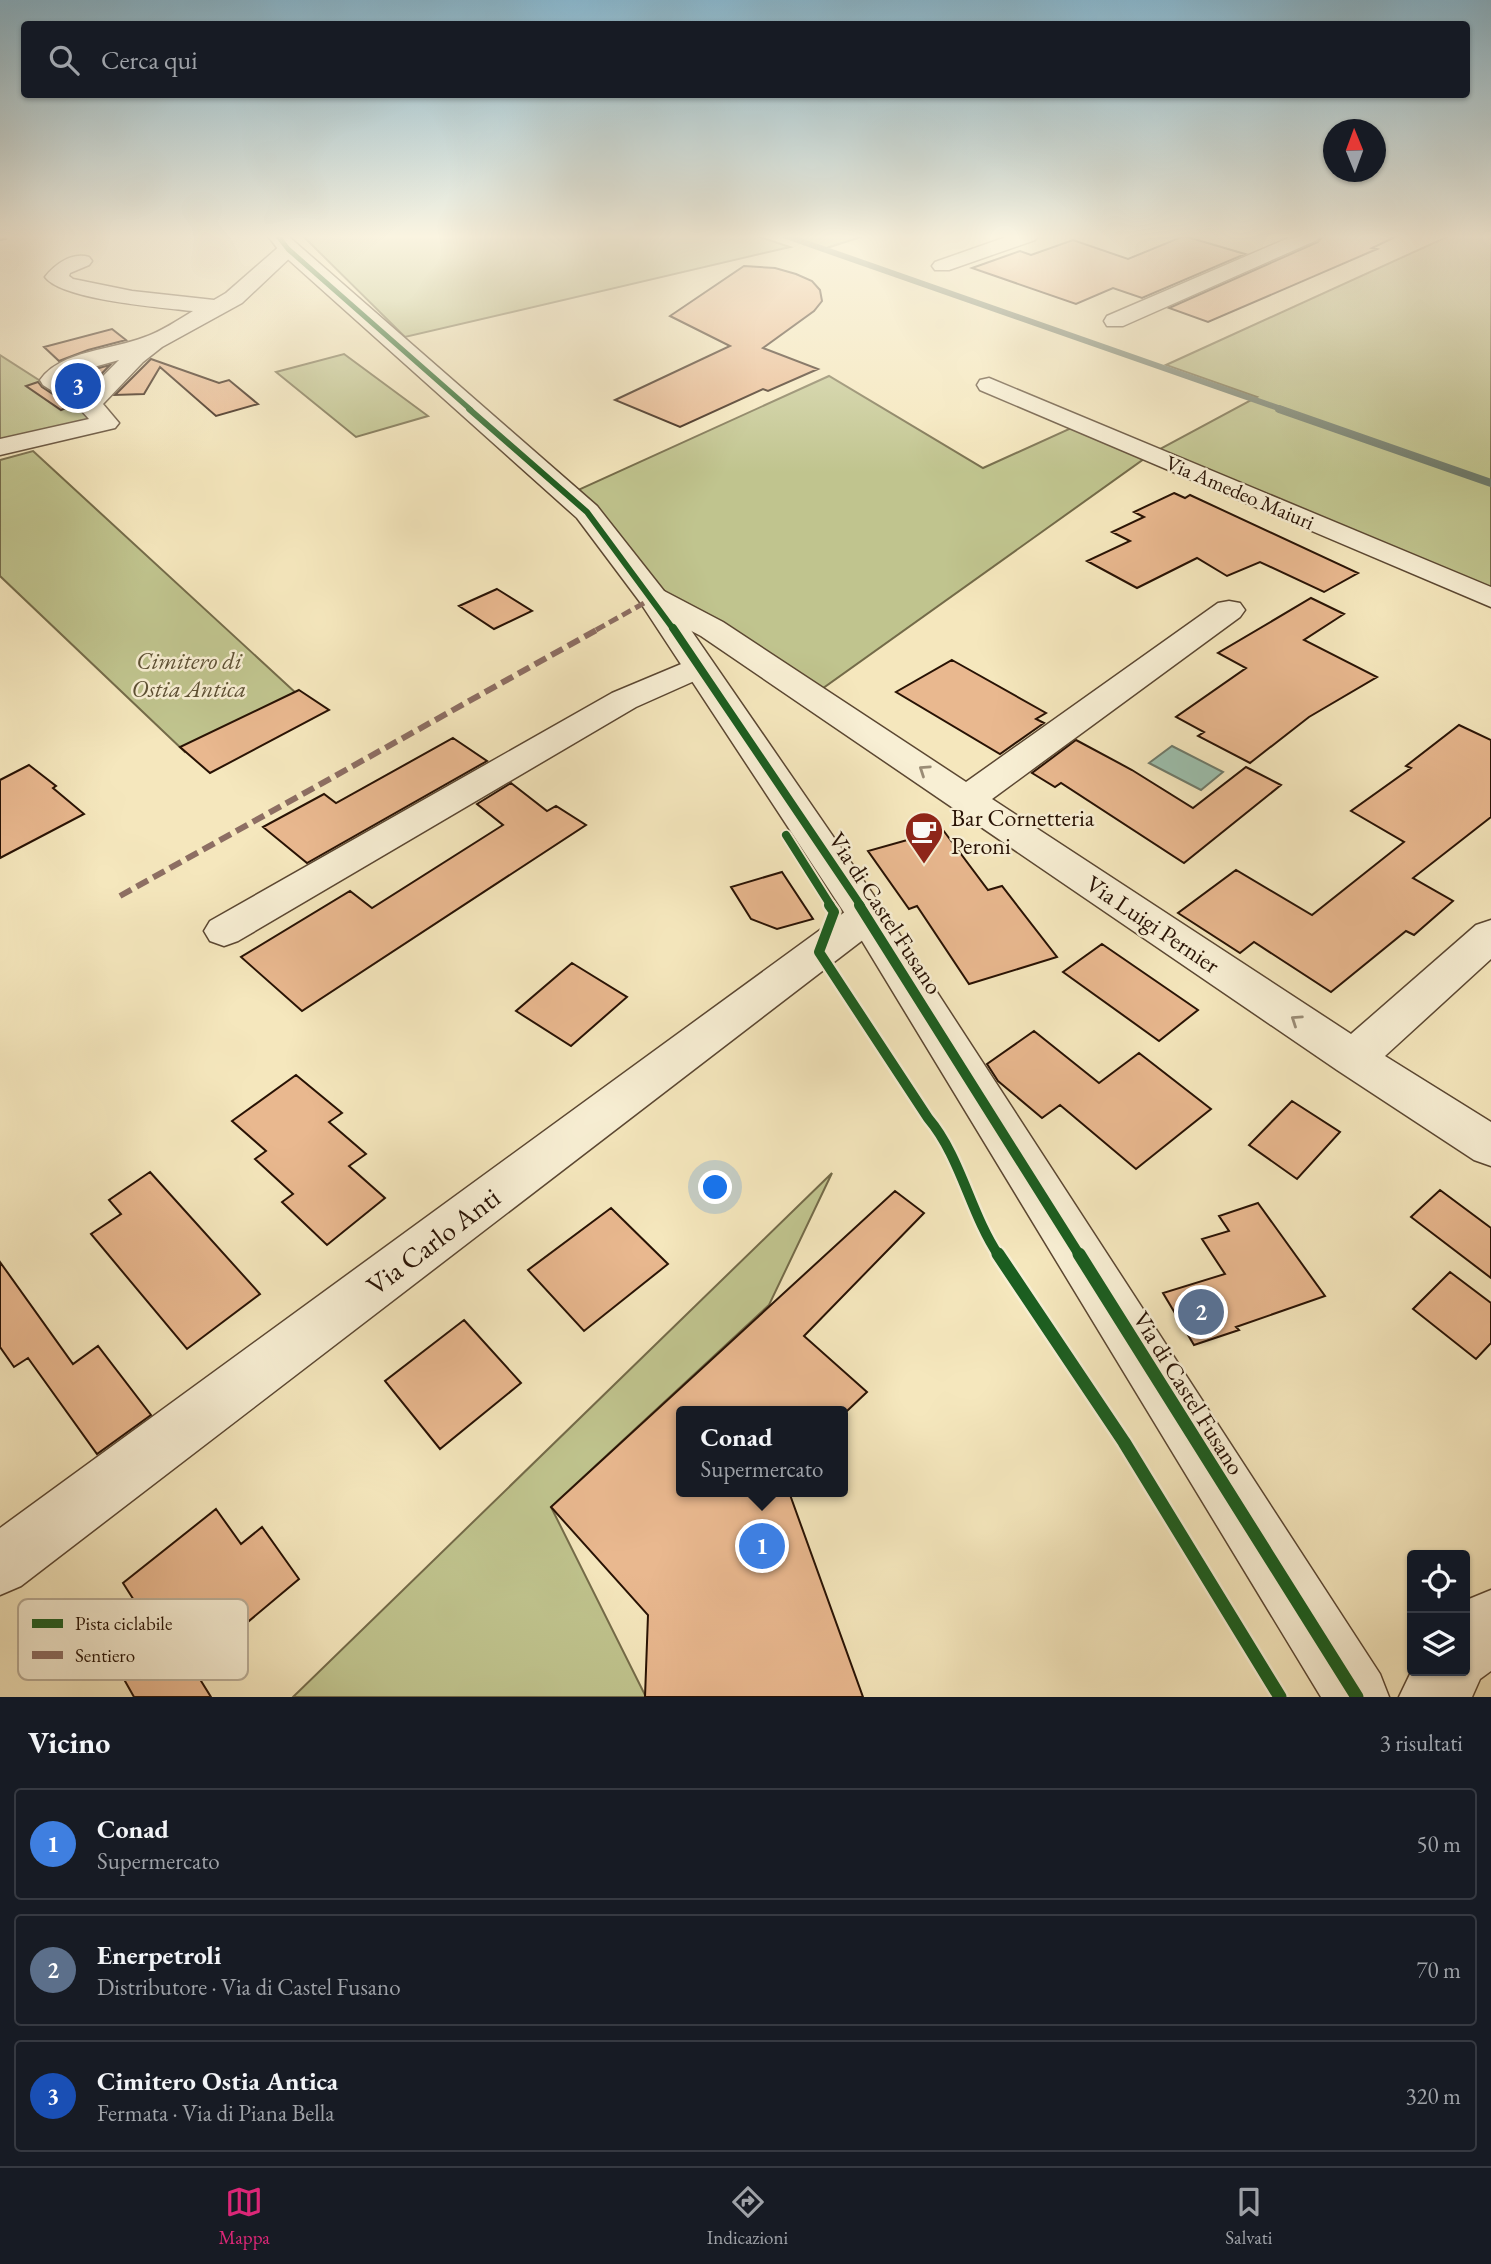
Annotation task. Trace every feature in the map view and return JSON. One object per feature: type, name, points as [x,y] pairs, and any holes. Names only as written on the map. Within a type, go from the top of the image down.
[{"type":"street","points":[[89,404],[153,342],[202,315]]},
{"type":"street","name":"Via di Castel Fusano","points":[[365,315],[587,512],[653,598],[867,916],[1357,1697]]},
{"type":"street","points":[[1115,321],[1128,315]]},
{"type":"street","points":[[0,447],[106,423],[89,404],[52,385],[75,365],[153,342]]},
{"type":"street","name":"Via Amedeo Maiuri","points":[[989,385],[1491,598]]},
{"type":"street","name":"Via Luigi Pernier","points":[[653,598],[712,629],[1353,1058],[1491,1146]]},
{"type":"street","points":[[967,799],[1229,610]]},
{"type":"street","points":[[675,633],[712,629]]},
{"type":"street","points":[[225,931],[624,700],[698,667]]},
{"type":"street","name":"Via Carlo Anti","points":[[0,1565],[867,916]]},
{"type":"street","points":[[1353,1058],[1491,935]]},
{"type":"street","points":[[1470,1648],[1491,1621]]},
{"type":"street","points":[[1431,1697],[1448,1676]]},
{"type":"green space","points":[[383,315],[498,315],[405,337]]},
{"type":"green space","points":[[1275,315],[1491,315],[1491,598],[1151,454],[1257,397],[1166,365]]},
{"type":"green space","points":[[344,354],[428,416],[356,437],[276,372]]},
{"type":"green space","points":[[0,355],[106,423],[0,447]]},
{"type":"green space","points":[[829,376],[983,468],[1080,424],[1151,454],[812,696],[653,598],[567,495]]},
{"type":"green space","name":"Cimitero di Ostia Antica","points":[[33,451],[297,694],[185,752],[0,576],[0,460]]},
{"type":"green space","points":[[832,1173],[769,1305],[551,1507],[646,1697],[293,1697]]},
{"type":"shaded area","points":[[1172,746],[1223,772],[1201,790],[1149,763]]},
{"type":"building","points":[[808,315],[763,348],[818,369],[768,391],[763,389],[680,427],[615,400],[730,346],[670,316]]},
{"type":"building","points":[[1189,315],[1224,315],[1208,322]]},
{"type":"building","points":[[112,329],[126,340],[59,361],[44,347]]},
{"type":"building","points":[[151,359],[219,383],[229,380],[258,404],[216,416],[160,367],[144,394],[115,395]]},
{"type":"building","points":[[110,365],[87,389],[74,380],[84,372]]},
{"type":"building","points":[[38,382],[71,406],[61,410],[26,386]]},
{"type":"building","points":[[1174,493],[1185,498],[1190,495],[1358,573],[1324,592],[1260,562],[1227,576],[1197,558],[1137,588],[1087,561],[1130,541],[1112,532],[1144,517],[1134,512]]},
{"type":"building","points":[[497,589],[532,611],[494,629],[459,606]]},
{"type":"building","points":[[1311,598],[1344,614],[1304,640],[1377,677],[1309,717],[1250,763],[1198,736],[1204,732],[1176,717],[1246,668],[1218,653]]},
{"type":"building","points":[[952,660],[1046,713],[1036,719],[1044,723],[1000,754],[896,692]]},
{"type":"building","points":[[299,690],[329,710],[210,773],[180,747]]},
{"type":"building","points":[[1459,725],[1491,740],[1491,817],[1413,878],[1453,901],[1414,935],[1406,931],[1331,992],[1254,942],[1240,953],[1178,913],[1236,870],[1312,915],[1404,842],[1351,811],[1411,768],[1406,766]]},
{"type":"building","points":[[453,738],[487,761],[307,863],[263,827],[324,794],[336,803]]},
{"type":"building","points":[[1076,740],[1132,770],[1193,808],[1246,767],[1281,785],[1184,863],[1061,783],[1055,787],[1032,773]]},
{"type":"building","points":[[29,765],[56,786],[53,788],[84,814],[0,858],[0,780]]},
{"type":"building","points":[[511,783],[547,811],[556,806],[586,825],[302,1011],[241,957],[350,891],[372,908],[503,825],[477,804]]},
{"type":"building","points":[[943,830],[988,890],[1002,886],[1057,957],[969,984],[917,906],[909,909],[868,851]]},
{"type":"building","points":[[782,872],[813,919],[777,929],[751,919],[731,887]]},
{"type":"building","points":[[1102,944],[1198,1010],[1159,1041],[1063,972]]},
{"type":"building","points":[[572,963],[627,997],[571,1046],[516,1011]]},
{"type":"building","points":[[1034,1031],[1099,1083],[1139,1053],[1211,1109],[1136,1169],[1060,1105],[1042,1118],[998,1081],[987,1064]]},
{"type":"building","points":[[296,1075],[342,1113],[329,1122],[366,1154],[349,1166],[385,1198],[327,1245],[282,1202],[293,1194],[255,1159],[266,1151],[232,1121]]},
{"type":"building","points":[[1292,1101],[1340,1132],[1297,1179],[1249,1145]]},
{"type":"building","points":[[150,1172],[260,1294],[187,1349],[91,1234],[121,1214],[109,1200]]},
{"type":"building","points":[[1440,1190],[1491,1228],[1491,1278],[1411,1217]]},
{"type":"building","points":[[895,1191],[924,1213],[804,1336],[867,1392],[848,1410],[848,1406],[676,1406],[676,1497],[791,1497],[863,1697],[645,1697],[648,1615],[551,1507]]},
{"type":"building","points":[[1258,1203],[1325,1296],[1236,1327],[1239,1330],[1194,1345],[1163,1293],[1225,1274],[1202,1239],[1229,1231],[1219,1216]]},
{"type":"building","points":[[611,1208],[668,1264],[584,1331],[528,1270]]},
{"type":"building","points":[[0,1262],[73,1364],[98,1346],[151,1415],[97,1454],[28,1358],[14,1367],[0,1347]]},
{"type":"building","points":[[1450,1272],[1491,1303],[1491,1343],[1476,1359],[1413,1309]]},
{"type":"building","points":[[464,1320],[521,1383],[440,1449],[385,1381]]},
{"type":"building","points":[[216,1509],[241,1544],[262,1527],[299,1579],[248,1622],[248,1599],[133,1599],[123,1583]]},
{"type":"building","points":[[124,1680],[200,1680],[211,1697],[134,1697]]},
{"type":"waterway","points":[[1013,315],[1284,410]]},
{"type":"waterway","points":[[1279,409],[1491,483]]},
{"type":"marked path","points":[[120,896],[653,598]]},
{"type":"cycle path","points":[[363,315],[587,512],[653,598],[867,916],[1357,1697]]},
{"type":"cycle path","points":[[786,835],[834,912],[819,952],[928,1118],[940,1132],[995,1250],[1124,1442],[1280,1697]]},
{"type":"place","name":"Cimitero Ostia Antica","points":[[78,386]]},
{"type":"place","name":"Bar Cornetteria Peroni","points":[[924,865]]},
{"type":"place","name":"Enerpetroli","points":[[1201,1312]]},
{"type":"place","name":"Conad","points":[[762,1546]]}]
